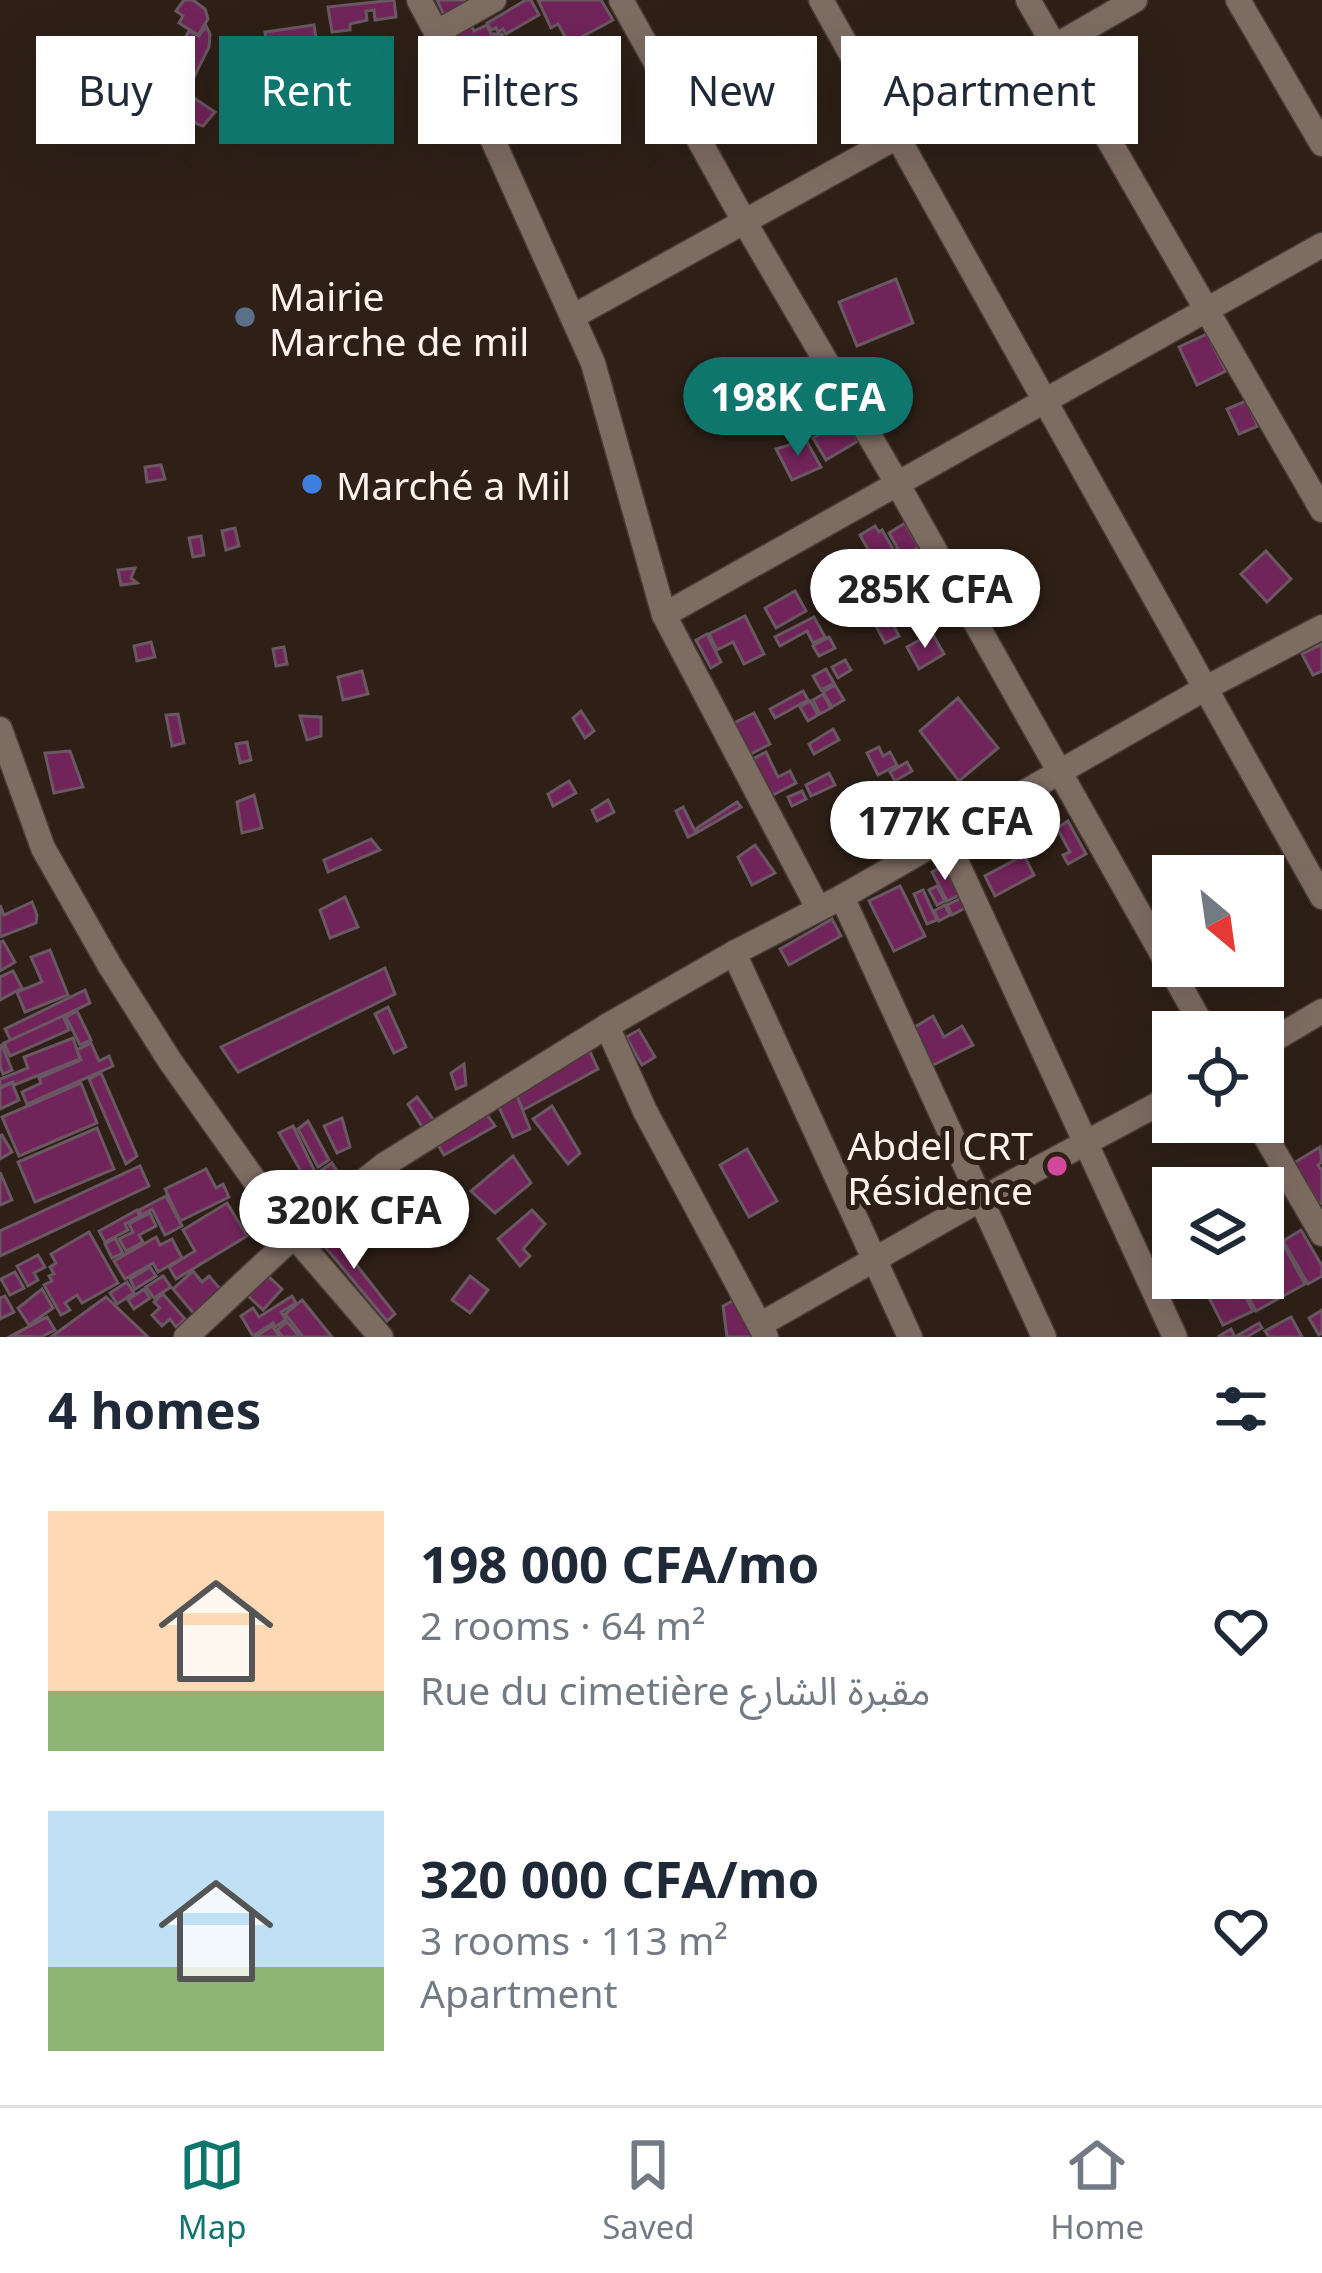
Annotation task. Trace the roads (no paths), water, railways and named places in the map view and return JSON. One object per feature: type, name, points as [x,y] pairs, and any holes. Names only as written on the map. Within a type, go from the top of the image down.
[{"type":"street","points":[[419,0],[486,125],[593,363],[664,615],[818,908]]},
{"type":"street","points":[[437,32],[494,0]]},
{"type":"street","points":[[621,0],[1194,1011]]},
{"type":"street","points":[[821,0],[841,36]]},
{"type":"street","points":[[1028,0],[1048,36]]},
{"type":"street","points":[[1075,36],[1135,0]]},
{"type":"street","points":[[1238,0],[1322,144]]},
{"type":"street","points":[[574,316],[884,144]]},
{"type":"street","points":[[901,144],[1322,897]]},
{"type":"street","points":[[1111,144],[1322,510]]},
{"type":"street","points":[[664,615],[1322,245]]},
{"type":"street","points":[[186,1337],[294,1236],[384,1165],[734,953],[1322,627]]},
{"type":"street","points":[[0,729],[44,848],[170,1060],[294,1236],[381,1337]]},
{"type":"street","points":[[946,839],[1175,1337]]},
{"type":"street","points":[[842,897],[1045,1337]]},
{"type":"street","points":[[734,953],[910,1337]]},
{"type":"street","points":[[1284,1034],[1322,1011]]},
{"type":"street","points":[[607,1026],[645,1111],[763,1330],[981,1199],[1152,1107]]},
{"type":"street","points":[[1269,1143],[1322,1234]]},
{"type":"place","name":"Mairie Marche de mil","points":[[245,317]]},
{"type":"place","name":"Marché a Mil","points":[[312,484]]},
{"type":"place","name":"Abdel CRT Résidence","points":[[1057,1166]]}]
